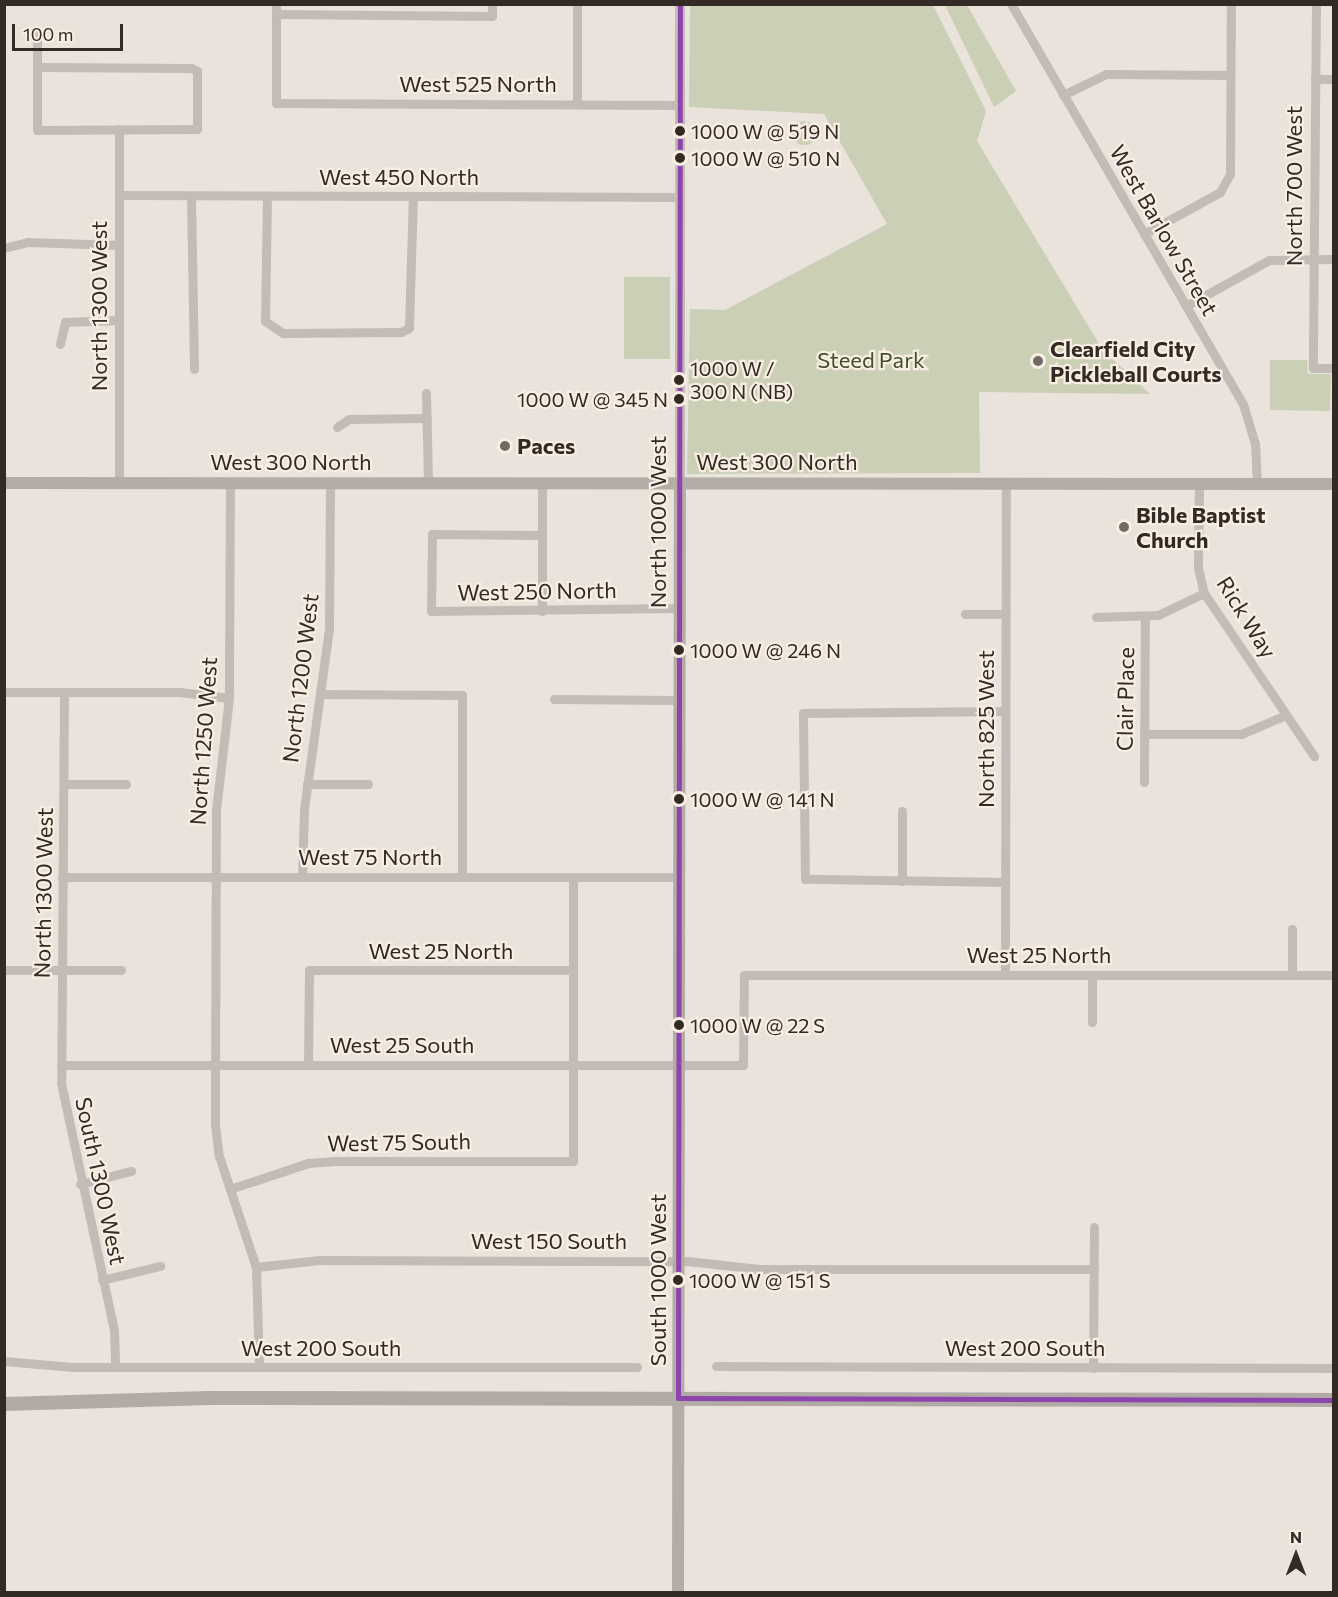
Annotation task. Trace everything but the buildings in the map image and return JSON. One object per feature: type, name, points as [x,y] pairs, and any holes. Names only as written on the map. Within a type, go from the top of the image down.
[{"type":"main road","name":"West 300 North","points":[[4,483],[1334,484]]},
{"type":"main road","name":"North 1000 West","points":[[679,967],[680,484]]},
{"type":"main road","name":"South 1000 West","points":[[678,1593],[679,967]]},
{"type":"main road","points":[[4,1404],[209,1398],[1334,1400]]},
{"type":"street","points":[[276,9],[492,16],[492,4]]},
{"type":"street","points":[[577,4],[577,105]]},
{"type":"street","name":"North 1000 West","points":[[680,4],[680,484]]},
{"type":"street","name":"West Barlow Street","points":[[1011,4],[1243,404],[1255,444],[1257,484]]},
{"type":"street","points":[[1144,234],[1220,192],[1230,174],[1231,4]]},
{"type":"street","name":"North 700 West","points":[[1316,4],[1313,368],[1334,368]]},
{"type":"street","name":"West 525 North","points":[[276,9],[276,103],[680,105]]},
{"type":"street","points":[[37,35],[37,66],[37,130],[196,129],[197,71],[37,66]]},
{"type":"street","points":[[1064,95],[1106,74],[1230,75]]},
{"type":"street","points":[[1315,79],[1334,79]]},
{"type":"street","name":"North 1300 West","points":[[119,129],[119,483]]},
{"type":"street","name":"West 450 North","points":[[119,195],[680,197]]},
{"type":"street","points":[[191,196],[194,369]]},
{"type":"street","points":[[267,196],[265,321],[270,329],[390,333],[409,328],[413,196]]},
{"type":"street","points":[[4,248],[28,242],[119,245]]},
{"type":"street","points":[[1186,306],[1269,260],[1334,259]]},
{"type":"street","points":[[60,344],[65,322],[119,320]]},
{"type":"street","points":[[426,393],[428,483]]},
{"type":"street","points":[[338,427],[349,419],[427,418]]},
{"type":"street","name":"North 1250 West","points":[[230,483],[229,698],[216,810],[215,1125],[230,1189],[256,1267],[259,1367]]},
{"type":"street","name":"North 1200 West","points":[[302,877],[307,784],[330,601],[330,483]]},
{"type":"street","points":[[542,483],[542,611]]},
{"type":"street","name":"North 825 West","points":[[1005,975],[1006,483]]},
{"type":"street","name":"Rick Way","points":[[1199,483],[1198,568],[1204,593],[1314,756]]},
{"type":"street","name":"West 250 North","points":[[542,535],[432,534],[431,611],[679,608]]},
{"type":"street","points":[[1096,617],[1145,617],[1175,610],[1204,593]]},
{"type":"street","points":[[965,614],[1006,614]]},
{"type":"street","name":"Clair Place","points":[[1144,782],[1145,617]]},
{"type":"street","points":[[4,692],[180,692],[229,698]]},
{"type":"street","name":"North 1300 West","points":[[61,1001],[64,692]]},
{"type":"street","points":[[320,694],[462,695],[462,877]]},
{"type":"street","points":[[554,699],[679,700]]},
{"type":"street","points":[[1005,711],[803,713],[805,879],[1005,882]]},
{"type":"street","points":[[1144,734],[1241,734],[1286,715]]},
{"type":"street","name":"North 1300 West","points":[[64,784],[126,783]]},
{"type":"street","points":[[307,784],[368,784]]},
{"type":"street","points":[[902,810],[902,881]]},
{"type":"street","name":"West 75 North","points":[[62,877],[678,877]]},
{"type":"street","points":[[573,877],[573,1065]]},
{"type":"street","points":[[1292,929],[1292,975]]},
{"type":"street","points":[[4,970],[121,970]]},
{"type":"street","name":"West 25 North","points":[[308,1065],[309,970],[573,970]]},
{"type":"street","name":"West 25 North","points":[[743,1065],[744,975],[1334,975]]},
{"type":"street","points":[[1092,975],[1092,1022]]},
{"type":"street","name":"South 1300 West","points":[[61,1001],[63,1107],[114,1331],[115,1367]]},
{"type":"street","name":"West 25 South","points":[[61,1065],[743,1065]]},
{"type":"street","name":"West 75 South","points":[[230,1189],[308,1163],[573,1161],[573,1065]]},
{"type":"street","points":[[80,1184],[131,1171]]},
{"type":"street","points":[[1093,1368],[1094,1227]]},
{"type":"street","name":"West 150 South","points":[[256,1267],[320,1260],[679,1261],[760,1269],[1094,1269]]},
{"type":"street","points":[[102,1280],[160,1266]]},
{"type":"street","name":"West 200 South","points":[[4,1361],[115,1367],[637,1367]]},
{"type":"street","name":"West 200 South","points":[[716,1366],[1334,1368]]},
{"type":"green space","name":"Steed Park","points":[[690,5],[933,5],[986,111],[977,141],[1102,349],[1150,394],[979,392],[980,473],[687,474],[690,309],[725,310],[887,224],[824,114],[689,107]]},
{"type":"green space","points":[[945,5],[967,5],[1016,91],[994,107]]},
{"type":"green space","points":[[804,121],[813,124],[816,133],[813,142],[804,145],[795,142],[792,133],[795,124]]},
{"type":"green space","points":[[624,277],[670,277],[670,359],[624,359]]},
{"type":"green space","points":[[1270,360],[1307,360],[1308,374],[1331,374],[1330,411],[1270,410]]},
{"type":"transit line","points":[[678,1398],[680,4]]},
{"type":"transit line","points":[[678,1398],[1334,1400]]},
{"type":"place","name":"1000 W @ 519 N","points":[[680,131]]},
{"type":"place","name":"1000 W @ 510 N","points":[[680,158]]},
{"type":"place","name":"Clearfield City Pickleball Courts","points":[[1038,361]]},
{"type":"place","name":"1000 W / 300 N (NB)","points":[[679,380]]},
{"type":"place","name":"1000 W @ 345 N","points":[[679,399]]},
{"type":"place","name":"Paces","points":[[505,446]]},
{"type":"place","name":"Bible Baptist Church","points":[[1124,527]]},
{"type":"place","name":"1000 W @ 246 N","points":[[679,650]]},
{"type":"place","name":"1000 W @ 141 N","points":[[679,799]]},
{"type":"place","name":"1000 W @ 22 S","points":[[679,1025]]},
{"type":"place","name":"1000 W @ 151 S","points":[[678,1280]]}]
